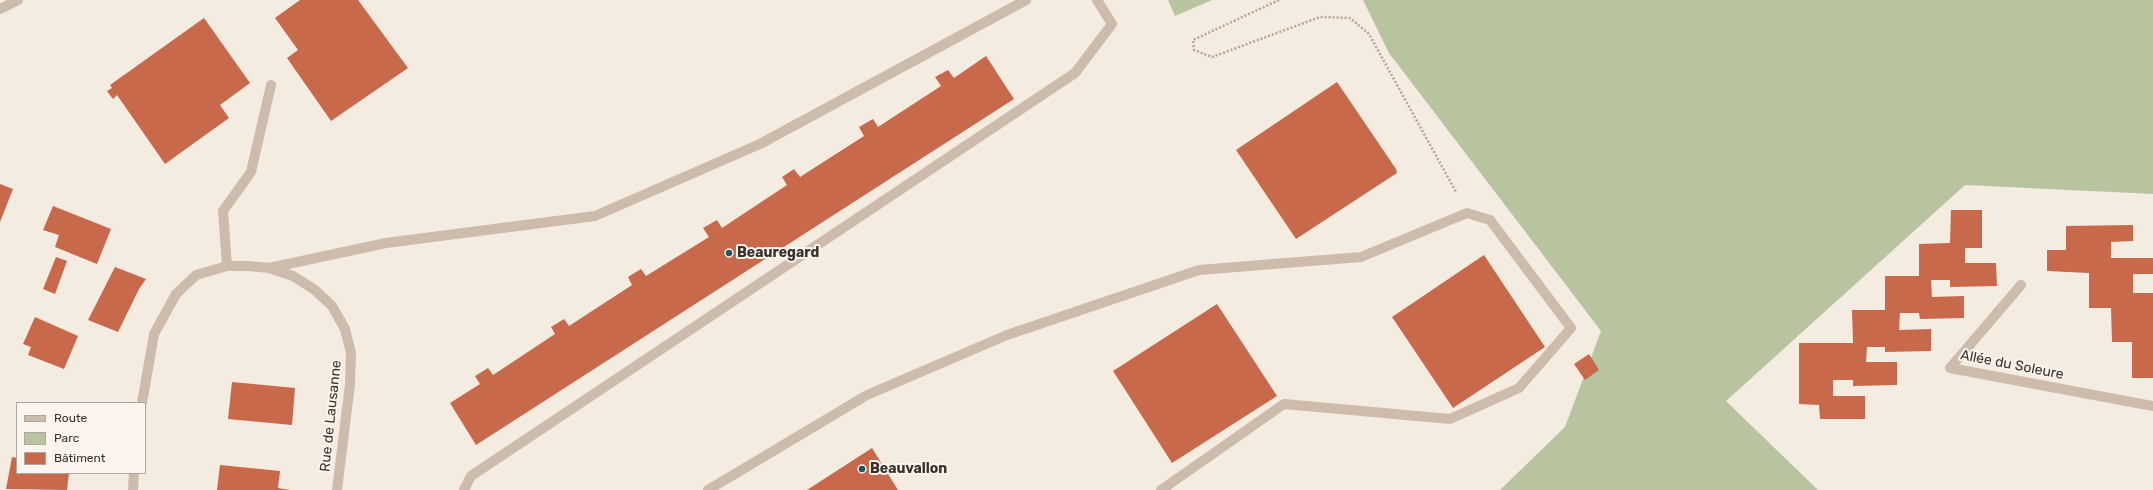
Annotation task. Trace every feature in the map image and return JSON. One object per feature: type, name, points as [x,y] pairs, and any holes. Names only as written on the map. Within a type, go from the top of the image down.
[{"type":"street","points":[[0,9],[18,0]]},
{"type":"street","points":[[269,268],[386,243],[595,216],[760,144],[1026,0]]},
{"type":"street","points":[[464,490],[471,476],[1076,73],[1112,24],[1097,0]]},
{"type":"street","points":[[227,266],[223,211],[251,172],[270,85]]},
{"type":"street","points":[[708,490],[867,395],[1007,335],[1199,270],[1362,257],[1467,213],[1490,220],[1571,328],[1519,388],[1450,419],[1284,404],[1161,490]]},
{"type":"street","name":"Rue de Lausanne","points":[[142,402],[154,334],[176,294],[196,276],[227,266],[249,266],[269,268],[293,276],[316,290],[332,306],[345,328],[351,353],[350,384],[337,490]]},
{"type":"street","name":"Allée du Soleure","points":[[2021,285],[1950,368],[2153,406]]},
{"type":"street","points":[[133,490],[134,474]]},
{"type":"path","points":[[1280,0],[1193,40],[1194,50],[1212,57],[1320,17],[1350,18],[1369,34],[1467,213]]},
{"type":"green space","points":[[1168,0],[1212,0],[1175,16]]},
{"type":"green space","points":[[1363,0],[2153,0],[2153,194],[1965,185],[1726,401],[1818,490],[1500,490],[1565,427],[1601,331],[1389,53]]},
{"type":"building","points":[[300,0],[358,0],[408,68],[331,121],[287,58],[298,50],[275,18]]},
{"type":"building","points":[[204,18],[250,83],[220,105],[229,118],[165,164],[117,95],[113,99],[107,91],[112,88],[110,85]]},
{"type":"building","name":"Beauregard","points":[[986,56],[1014,99],[476,445],[450,403],[480,384],[475,376],[488,368],[493,375],[555,334],[551,327],[564,319],[569,326],[632,285],[628,277],[641,269],[646,276],[709,237],[703,228],[717,220],[722,228],[787,185],[782,177],[794,169],[800,177],[864,136],[859,127],[873,119],[878,127],[941,86],[935,77],[948,70],[954,78]]},
{"type":"building","points":[[1337,82],[1396,169],[1397,173],[1296,239],[1236,150]]},
{"type":"building","points":[[0,184],[13,189],[0,222]]},
{"type":"building","points":[[53,206],[111,229],[97,264],[55,247],[59,235],[43,230]]},
{"type":"building","points":[[1951,210],[1982,210],[1982,248],[1965,248],[1965,263],[1996,263],[1997,286],[1950,287],[1950,280],[1931,280],[1932,297],[1964,296],[1964,318],[1920,319],[1919,313],[1900,313],[1899,330],[1931,329],[1931,351],[1885,352],[1885,347],[1867,347],[1866,362],[1897,362],[1897,385],[1853,386],[1853,380],[1833,380],[1833,396],[1865,396],[1865,419],[1820,419],[1819,405],[1799,404],[1799,343],[1853,343],[1852,310],[1885,310],[1885,276],[1919,276],[1919,244],[1950,243]]},
{"type":"building","points":[[2133,225],[2133,241],[2111,242],[2111,258],[2153,258],[2153,274],[2133,274],[2133,293],[2153,293],[2153,378],[2132,378],[2132,342],[2112,342],[2111,308],[2089,308],[2089,273],[2047,271],[2047,250],[2066,250],[2066,226]]},
{"type":"building","points":[[1484,255],[1545,347],[1453,408],[1392,317]]},
{"type":"building","points":[[56,257],[67,261],[55,294],[43,289]]},
{"type":"building","points":[[115,267],[146,279],[139,289],[118,332],[88,320]]},
{"type":"building","points":[[1217,304],[1277,396],[1172,463],[1113,371]]},
{"type":"building","points":[[35,317],[78,336],[64,369],[28,355],[31,347],[23,344]]},
{"type":"building","points":[[1589,354],[1599,370],[1585,380],[1574,364]]},
{"type":"building","points":[[232,382],[295,388],[292,425],[228,419]]},
{"type":"building","name":"Beauvallon","points":[[872,448],[898,490],[807,490]]},
{"type":"building","points":[[12,457],[16,458],[16,474],[69,474],[67,490],[6,489]]},
{"type":"building","points":[[220,465],[280,471],[278,488],[290,490],[217,490]]},
{"type":"place","name":"Beauregard","points":[[729,253]]},
{"type":"place","name":"Beauvallon","points":[[862,469]]}]
